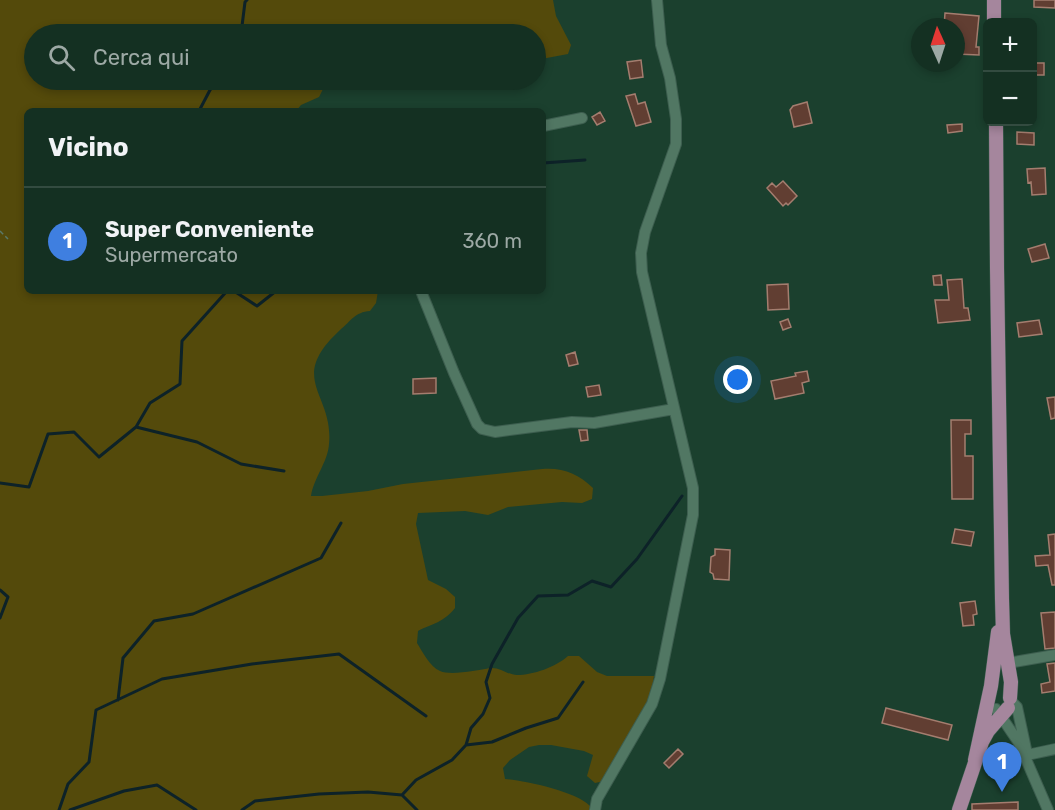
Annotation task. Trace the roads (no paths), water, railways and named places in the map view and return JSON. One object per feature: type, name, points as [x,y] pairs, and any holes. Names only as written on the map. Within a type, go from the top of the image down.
[{"type":"main road","points":[[994,0],[994,18]]},
{"type":"main road","points":[[959,810],[982,742],[991,728],[1011,682],[1003,634],[1002,599],[996,126]]},
{"type":"main road","points":[[975,760],[1001,705],[1002,599]]},
{"type":"street","points":[[595,810],[597,799],[652,704],[660,679],[693,515],[693,488],[642,272],[641,253],[645,232],[676,144],[676,118],[670,78],[661,45],[657,0]]},
{"type":"street","points":[[546,125],[582,118]]},
{"type":"street","points":[[422,294],[454,373],[477,424],[482,429],[495,432],[572,422],[594,423],[674,409]]},
{"type":"street","points":[[1008,663],[1055,655]]},
{"type":"street","points":[[1001,705],[1028,759],[1048,810]]},
{"type":"street","points":[[1001,705],[1028,759]]},
{"type":"street","points":[[1028,759],[1055,749]]},
{"type":"waterway","points":[[242,24],[247,0]]},
{"type":"waterway","points":[[201,108],[210,90]]},
{"type":"waterway","points":[[546,163],[585,160]]},
{"type":"waterway","points":[[0,483],[29,487],[48,434],[74,432],[99,457],[136,427],[150,403],[180,384],[182,341],[224,294]]},
{"type":"waterway","points":[[239,294],[257,306],[272,294]]},
{"type":"waterway","points":[[136,427],[197,442],[241,464],[284,471]]},
{"type":"waterway","points":[[402,795],[416,780],[452,760],[466,745],[471,728],[483,714],[490,698],[486,682],[492,664],[518,618],[538,596],[568,595],[592,581],[611,587],[637,559],[682,496]]},
{"type":"waterway","points":[[118,700],[123,658],[154,621],[193,614],[321,558],[341,523]]},
{"type":"waterway","points":[[0,590],[8,597],[0,618]]},
{"type":"waterway","points":[[59,810],[68,784],[89,762],[96,710],[162,679],[252,664],[339,654],[426,716]]},
{"type":"waterway","points":[[466,745],[492,742],[558,718],[583,682]]},
{"type":"waterway","points":[[70,810],[124,791],[157,785],[196,810]]},
{"type":"waterway","points":[[242,810],[255,801],[319,794],[368,792],[402,795],[417,810]]},
{"type":"place","name":"Super Conveniente","points":[[1002,792]]}]
